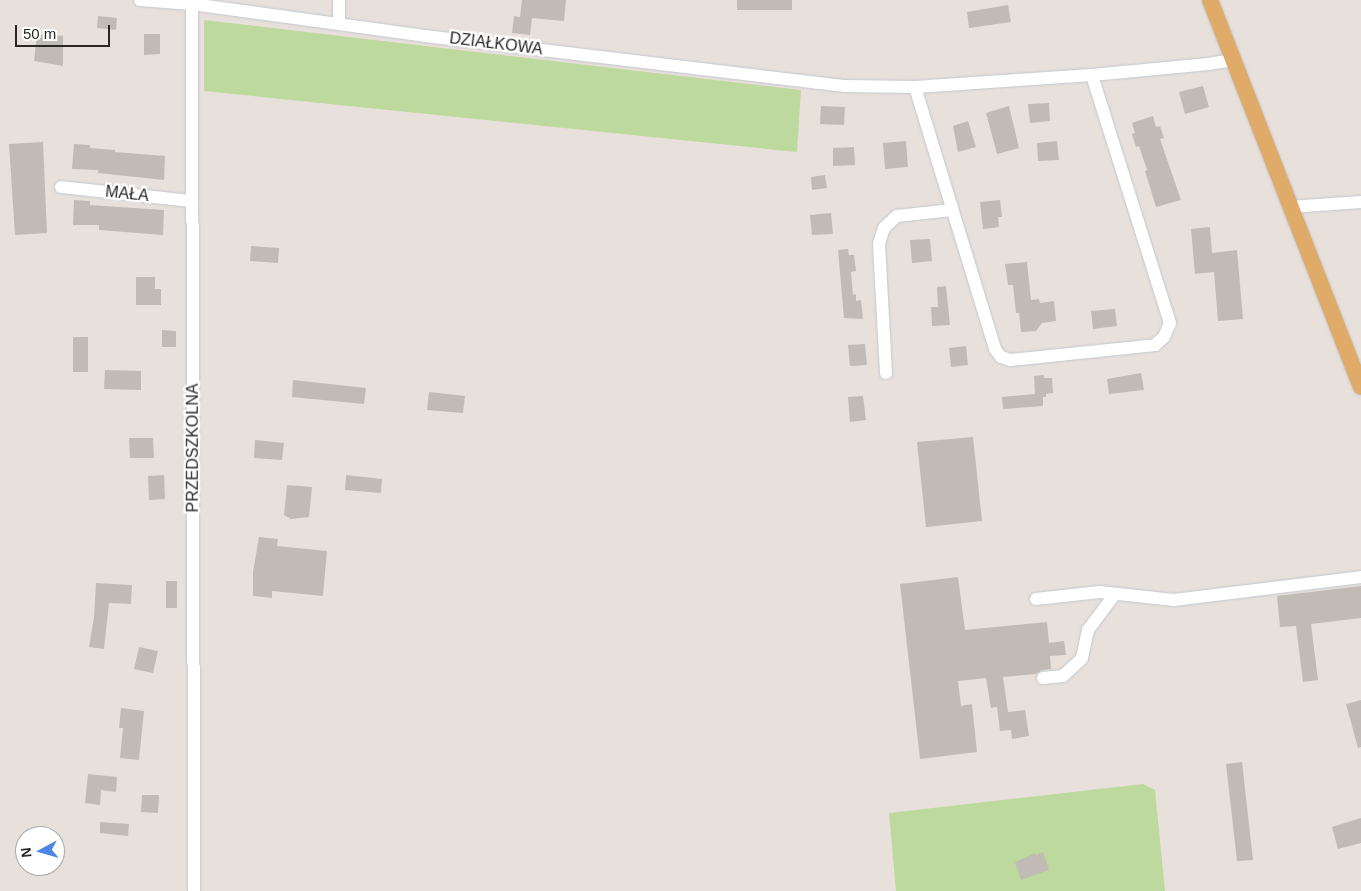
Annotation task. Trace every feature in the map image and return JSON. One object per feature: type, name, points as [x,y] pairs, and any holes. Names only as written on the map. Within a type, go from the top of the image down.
[{"type":"main road","points":[[1210,0],[1361,387]]},
{"type":"street","name":"DZIAŁKOWA","points":[[140,0],[192,2],[339,24],[845,86],[915,87],[1092,75],[1232,60]]},
{"type":"street","points":[[339,0],[339,24]]},
{"type":"street","name":"PRZEDSZKOLNA","points":[[192,2],[194,891]]},
{"type":"street","points":[[915,87],[995,349],[1001,357],[1011,360],[1155,345],[1164,337],[1170,323],[1092,75]]},
{"type":"street","name":"MAŁA","points":[[61,187],[192,201]]},
{"type":"street","points":[[1290,208],[1361,202]]},
{"type":"street","points":[[886,372],[879,244],[884,228],[897,216],[952,210]]},
{"type":"street","points":[[1036,599],[1100,592],[1174,600],[1361,577]]},
{"type":"street","points":[[1043,678],[1063,676],[1082,658],[1088,630],[1115,594]]},
{"type":"green space","points":[[204,20],[801,90],[797,152],[204,91]]},
{"type":"green space","points":[[1143,784],[1155,790],[1165,891],[896,891],[889,813]]},
{"type":"building","points":[[522,0],[566,0],[564,21],[532,18],[530,35],[512,33],[514,16],[520,17]]},
{"type":"building","points":[[737,0],[792,0],[792,10],[737,10]]},
{"type":"building","points":[[1008,5],[1011,22],[969,28],[967,12]]},
{"type":"building","points":[[98,16],[117,18],[116,30],[97,28]]},
{"type":"building","points":[[37,34],[63,36],[63,66],[34,61]]},
{"type":"building","points":[[144,34],[160,34],[160,54],[144,55]]},
{"type":"building","points":[[1203,86],[1209,107],[1185,114],[1179,92]]},
{"type":"building","points":[[1049,103],[1050,121],[1030,123],[1028,104]]},
{"type":"building","points":[[821,106],[845,107],[844,125],[820,124]]},
{"type":"building","points":[[1009,106],[1019,148],[997,154],[986,113]]},
{"type":"building","points":[[1153,116],[1156,127],[1160,126],[1164,138],[1160,139],[1181,200],[1156,207],[1145,171],[1147,170],[1139,146],[1136,147],[1132,134],[1135,133],[1132,123]]},
{"type":"building","points":[[968,121],[976,147],[958,152],[953,126]]},
{"type":"building","points":[[906,141],[908,167],[885,169],[883,143]]},
{"type":"building","points":[[1057,141],[1059,160],[1038,161],[1037,143]]},
{"type":"building","points":[[43,142],[47,233],[15,235],[9,144]]},
{"type":"building","points":[[74,144],[90,145],[90,148],[115,150],[115,152],[165,156],[164,180],[98,173],[98,170],[72,169]]},
{"type":"building","points":[[854,147],[855,165],[833,166],[833,148]]},
{"type":"building","points":[[825,175],[827,188],[812,190],[811,177]]},
{"type":"building","points":[[74,200],[90,201],[90,205],[164,210],[163,235],[99,230],[99,225],[73,225]]},
{"type":"building","points":[[1000,200],[1002,217],[998,217],[999,227],[983,229],[980,202]]},
{"type":"building","points":[[831,213],[833,234],[812,235],[810,215]]},
{"type":"building","points":[[1210,227],[1212,253],[1237,250],[1243,319],[1218,321],[1214,272],[1195,274],[1191,229]]},
{"type":"building","points":[[930,239],[932,261],[912,263],[910,240]]},
{"type":"building","points":[[251,246],[279,248],[278,263],[250,261]]},
{"type":"building","points":[[848,249],[849,255],[854,255],[856,271],[851,272],[853,295],[856,294],[856,301],[861,300],[863,319],[844,318],[838,250]]},
{"type":"building","points":[[1027,262],[1031,300],[1039,299],[1040,303],[1054,301],[1056,321],[1042,323],[1036,331],[1021,332],[1019,313],[1016,313],[1013,285],[1008,285],[1005,264]]},
{"type":"building","points":[[136,277],[155,277],[155,289],[161,289],[161,305],[136,305]]},
{"type":"building","points":[[946,286],[950,325],[932,326],[931,307],[938,307],[937,287]]},
{"type":"building","points":[[1115,309],[1117,326],[1093,329],[1091,311]]},
{"type":"building","points":[[162,330],[176,331],[176,347],[162,347]]},
{"type":"building","points":[[73,337],[88,337],[88,372],[73,372]]},
{"type":"building","points":[[865,344],[867,365],[850,366],[848,345]]},
{"type":"building","points":[[966,346],[968,365],[951,367],[949,348]]},
{"type":"building","points":[[105,370],[141,371],[141,390],[104,389]]},
{"type":"building","points":[[1141,373],[1144,390],[1109,394],[1107,379]]},
{"type":"building","points":[[1044,375],[1044,378],[1052,378],[1053,393],[1046,394],[1046,397],[1043,397],[1043,406],[1003,409],[1002,397],[1035,394],[1034,376]]},
{"type":"building","points":[[293,380],[366,388],[364,404],[292,397]]},
{"type":"building","points":[[429,392],[465,396],[463,413],[427,410]]},
{"type":"building","points":[[863,396],[866,420],[850,422],[848,397]]},
{"type":"building","points":[[973,437],[982,521],[926,527],[917,442]]},
{"type":"building","points":[[129,438],[153,438],[154,458],[130,458]]},
{"type":"building","points":[[255,440],[284,443],[282,460],[254,458]]},
{"type":"building","points":[[164,475],[165,499],[149,500],[148,476]]},
{"type":"building","points":[[346,475],[382,479],[381,493],[345,490]]},
{"type":"building","points":[[287,485],[312,487],[309,517],[291,519],[284,515]]},
{"type":"building","points":[[259,537],[278,539],[277,546],[327,551],[323,596],[272,591],[272,598],[253,596],[253,572]]},
{"type":"building","points":[[958,577],[965,630],[1047,622],[1049,643],[1064,641],[1066,655],[1050,656],[1051,669],[1042,670],[1036,674],[1003,677],[1008,712],[1025,710],[1029,736],[1012,739],[1011,730],[1000,731],[997,707],[991,708],[986,678],[958,681],[961,706],[972,704],[977,752],[920,759],[900,584]]},
{"type":"building","points":[[166,581],[177,581],[177,608],[166,608]]},
{"type":"building","points":[[96,583],[132,585],[131,604],[109,603],[104,649],[89,647],[94,617]]},
{"type":"building","points":[[1361,586],[1361,618],[1311,624],[1318,680],[1303,682],[1296,626],[1280,627],[1277,596]]},
{"type":"building","points":[[139,647],[158,651],[153,673],[134,669]]},
{"type":"building","points":[[1361,700],[1361,747],[1358,748],[1346,704]]},
{"type":"building","points":[[121,708],[144,711],[139,760],[120,758],[123,728],[119,728]]},
{"type":"building","points":[[1242,762],[1253,860],[1237,861],[1226,764]]},
{"type":"building","points":[[88,774],[117,777],[116,792],[101,790],[100,805],[85,803]]},
{"type":"building","points":[[142,795],[159,795],[158,813],[141,812]]},
{"type":"building","points":[[1361,818],[1361,843],[1338,849],[1332,827]]},
{"type":"building","points":[[100,822],[129,824],[128,836],[100,833]]},
{"type":"building","points":[[1043,852],[1049,870],[1021,880],[1015,862],[1035,853],[1036,855]]}]
